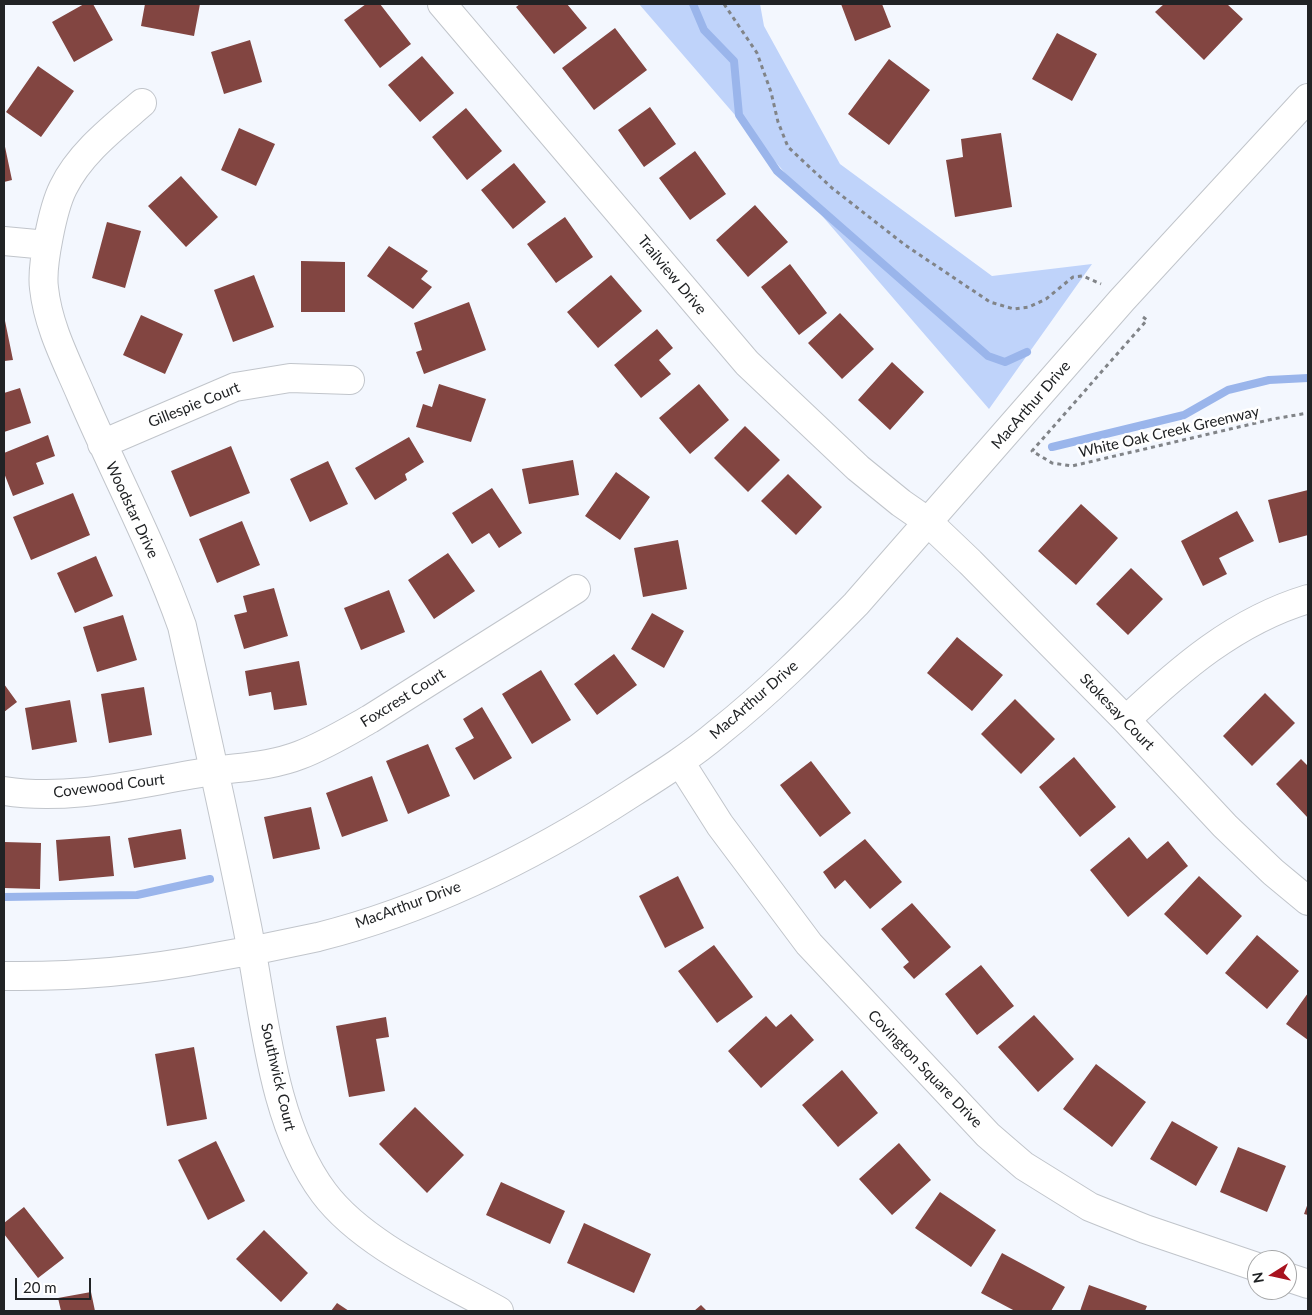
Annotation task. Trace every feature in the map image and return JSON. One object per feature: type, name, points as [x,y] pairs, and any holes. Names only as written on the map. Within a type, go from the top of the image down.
[{"type":"street","name":"Trailview Drive","points":[[442,4],[747,363],[858,468],[901,503],[927,521]]},
{"type":"street","name":"MacArthur Drive","points":[[4,976],[86,975],[170,965],[252,951],[320,936],[386,916],[499,869],[594,818],[680,762],[718,734],[813,648],[856,604],[1128,293],[1308,98]]},
{"type":"street","name":"Woodstar Drive","points":[[142,103],[85,156],[63,189],[47,245],[44,286],[48,313],[57,340],[102,444],[171,594],[182,626],[252,951]]},
{"type":"street","points":[[4,241],[47,245]]},
{"type":"street","name":"Gillespie Court","points":[[102,444],[236,387],[290,378],[350,380]]},
{"type":"street","name":"Stokesay Court","points":[[927,521],[1126,720],[1225,826],[1273,872],[1308,901]]},
{"type":"street","name":"Foxcrest Court","points":[[214,771],[251,767],[298,756],[336,739],[576,588]]},
{"type":"street","points":[[1126,720],[1166,682],[1216,643],[1260,618],[1308,599]]},
{"type":"street","name":"Covington Square Drive","points":[[680,762],[720,825],[809,944],[988,1135],[1024,1166],[1090,1206],[1145,1229],[1247,1264]]},
{"type":"street","name":"Covewood Court","points":[[4,790],[61,795],[127,787],[214,771]]},
{"type":"street","name":"Southwick Court","points":[[252,951],[285,1118],[308,1168],[324,1193],[347,1219],[380,1244],[499,1311]]},
{"type":"path","points":[[724,4],[757,53],[788,148],[832,188],[912,250],[990,302],[1014,309],[1029,307],[1046,299],[1073,277],[1084,276],[1097,282]]},
{"type":"path","name":"White Oak Creek Greenway","points":[[1147,320],[1032,451],[1052,463],[1072,466],[1273,419],[1308,414]]},
{"type":"shaded area","points":[[639,4],[760,4],[764,26],[840,164],[992,276],[1092,264],[989,409]]},
{"type":"building","points":[[84,4],[93,4],[113,40],[74,62],[52,22]]},
{"type":"building","points":[[145,4],[200,4],[194,36],[141,26]]},
{"type":"building","points":[[366,4],[380,4],[411,44],[380,68],[344,20]]},
{"type":"building","points":[[520,4],[567,4],[587,28],[554,54],[516,7]]},
{"type":"building","points":[[841,4],[882,4],[891,27],[855,41]]},
{"type":"building","points":[[1164,4],[1227,4],[1243,19],[1204,60],[1155,12]]},
{"type":"building","points":[[615,28],[647,70],[594,110],[562,68]]},
{"type":"building","points":[[1057,33],[1097,54],[1072,101],[1032,79]]},
{"type":"building","points":[[250,40],[262,82],[224,94],[211,52]]},
{"type":"building","points":[[422,56],[454,93],[420,122],[388,85]]},
{"type":"building","points":[[889,59],[930,90],[889,145],[848,114]]},
{"type":"building","points":[[38,66],[74,91],[41,137],[6,112]]},
{"type":"building","points":[[650,107],[676,144],[644,167],[618,130]]},
{"type":"building","points":[[466,108],[502,151],[467,180],[432,137]]},
{"type":"building","points":[[239,128],[275,144],[256,186],[221,170]]},
{"type":"building","points":[[1001,133],[1012,207],[955,217],[946,160],[963,157],[961,139]]},
{"type":"building","points":[[4,142],[12,180],[4,182]]},
{"type":"building","points":[[695,151],[726,194],[690,220],[659,178]]},
{"type":"building","points":[[514,163],[546,202],[513,229],[481,190]]},
{"type":"building","points":[[181,176],[218,217],[186,247],[148,206]]},
{"type":"building","points":[[755,205],[788,242],[748,277],[716,240]]},
{"type":"building","points":[[565,217],[593,257],[556,283],[527,244]]},
{"type":"building","points":[[107,222],[141,231],[125,288],[92,278]]},
{"type":"building","points":[[389,246],[428,271],[421,279],[432,287],[413,309],[367,276]]},
{"type":"building","points":[[301,261],[345,262],[345,312],[301,312]]},
{"type":"building","points":[[790,264],[827,313],[799,335],[761,287]]},
{"type":"building","points":[[254,275],[274,327],[233,342],[214,290]]},
{"type":"building","points":[[611,275],[642,311],[598,348],[567,312]]},
{"type":"building","points":[[469,302],[486,350],[424,374],[416,352],[422,350],[414,323]]},
{"type":"building","points":[[840,313],[874,349],[842,379],[808,343]]},
{"type":"building","points":[[141,315],[183,334],[165,374],[123,355]]},
{"type":"building","points":[[4,316],[13,360],[4,361]]},
{"type":"building","points":[[657,329],[673,348],[659,360],[671,374],[641,398],[614,365]]},
{"type":"building","points":[[892,362],[924,392],[890,430],[858,400]]},
{"type":"building","points":[[439,384],[486,399],[471,442],[416,427],[423,404],[432,407]]},
{"type":"building","points":[[699,384],[729,420],[690,454],[659,418]]},
{"type":"building","points":[[20,388],[31,423],[4,432],[4,393]]},
{"type":"building","points":[[745,426],[780,460],[748,492],[714,458]]},
{"type":"building","points":[[48,435],[55,456],[36,463],[44,484],[13,496],[4,473],[4,453]]},
{"type":"building","points":[[409,437],[424,462],[405,474],[407,480],[375,500],[355,468]]},
{"type":"building","points":[[231,446],[250,493],[190,517],[171,471]]},
{"type":"building","points":[[573,460],[579,495],[529,504],[522,469]]},
{"type":"building","points":[[328,461],[348,504],[310,522],[290,479]]},
{"type":"building","points":[[616,472],[650,497],[620,540],[585,516]]},
{"type":"building","points":[[788,474],[822,507],[796,535],[761,501]]},
{"type":"building","points":[[492,488],[522,533],[499,548],[489,533],[472,544],[452,513]]},
{"type":"building","points":[[1308,490],[1308,535],[1279,543],[1268,500]]},
{"type":"building","points":[[73,493],[90,535],[31,560],[13,517]]},
{"type":"building","points":[[1081,504],[1118,538],[1076,585],[1038,551]]},
{"type":"building","points":[[1237,511],[1254,541],[1219,558],[1227,574],[1203,586],[1181,541]]},
{"type":"building","points":[[242,521],[260,565],[217,583],[199,539]]},
{"type":"building","points":[[678,540],[687,589],[643,597],[634,548]]},
{"type":"building","points":[[448,553],[475,591],[434,619],[408,580]]},
{"type":"building","points":[[96,556],[113,596],[75,613],[57,573]]},
{"type":"building","points":[[1131,568],[1163,599],[1128,635],[1096,604]]},
{"type":"building","points":[[274,588],[288,636],[244,649],[234,615],[247,612],[243,596]]},
{"type":"building","points":[[389,590],[405,632],[361,650],[344,608]]},
{"type":"building","points":[[652,613],[684,631],[664,668],[631,649]]},
{"type":"building","points":[[123,615],[137,660],[97,672],[83,627]]},
{"type":"building","points":[[957,637],[1003,675],[972,711],[927,673]]},
{"type":"building","points":[[614,654],[637,685],[597,715],[574,684]]},
{"type":"building","points":[[299,661],[307,705],[274,710],[271,692],[249,696],[245,671]]},
{"type":"building","points":[[541,670],[571,720],[532,744],[502,694]]},
{"type":"building","points":[[4,684],[17,702],[4,712]]},
{"type":"building","points":[[144,687],[152,735],[109,743],[101,694]]},
{"type":"building","points":[[1265,693],[1295,723],[1252,766],[1223,736]]},
{"type":"building","points":[[1015,699],[1055,739],[1021,774],[981,734]]},
{"type":"building","points":[[70,700],[77,742],[32,750],[25,708]]},
{"type":"building","points":[[482,707],[512,758],[474,780],[455,748],[474,738],[463,719]]},
{"type":"building","points":[[428,744],[450,796],[408,814],[386,761]]},
{"type":"building","points":[[1074,757],[1116,807],[1080,837],[1039,787]]},
{"type":"building","points":[[1301,759],[1308,766],[1308,818],[1276,784]]},
{"type":"building","points":[[811,761],[851,813],[820,837],[780,785]]},
{"type":"building","points":[[372,776],[388,821],[342,837],[326,793]]},
{"type":"building","points":[[311,807],[320,849],[273,859],[264,817]]},
{"type":"building","points":[[181,829],[186,859],[134,868],[128,838]]},
{"type":"building","points":[[110,836],[114,876],[59,881],[56,840]]},
{"type":"building","points":[[1129,837],[1147,859],[1168,841],[1188,866],[1128,917],[1090,870]]},
{"type":"building","points":[[865,839],[902,882],[870,909],[845,880],[835,889],[823,872]]},
{"type":"building","points":[[4,842],[41,843],[40,889],[4,888]]},
{"type":"building","points":[[678,876],[704,928],[665,948],[639,896]]},
{"type":"building","points":[[1199,876],[1242,916],[1207,955],[1164,914]]},
{"type":"building","points":[[912,903],[951,947],[914,979],[903,967],[909,962],[881,929]]},
{"type":"building","points":[[1257,935],[1299,971],[1267,1009],[1225,973]]},
{"type":"building","points":[[714,945],[753,997],[717,1023],[678,971]]},
{"type":"building","points":[[981,965],[1014,1006],[977,1035],[945,994]]},
{"type":"building","points":[[1308,993],[1308,1040],[1286,1024]]},
{"type":"building","points":[[791,1014],[814,1040],[761,1088],[728,1051],[766,1016],[776,1027]]},
{"type":"building","points":[[1034,1015],[1074,1059],[1038,1092],[998,1047]]},
{"type":"building","points":[[386,1017],[389,1037],[376,1039],[385,1091],[349,1097],[336,1026]]},
{"type":"building","points":[[194,1047],[207,1119],[167,1126],[155,1054]]},
{"type":"building","points":[[1096,1064],[1146,1102],[1112,1147],[1063,1109]]},
{"type":"building","points":[[842,1070],[878,1113],[838,1147],[802,1105]]},
{"type":"building","points":[[415,1107],[464,1155],[427,1193],[379,1144]]},
{"type":"building","points":[[1172,1121],[1218,1147],[1196,1186],[1150,1159]]},
{"type":"building","points":[[216,1141],[245,1201],[208,1220],[178,1160]]},
{"type":"building","points":[[899,1143],[931,1180],[892,1215],[859,1179]]},
{"type":"building","points":[[1238,1147],[1286,1166],[1267,1212],[1220,1192]]},
{"type":"building","points":[[501,1182],[565,1211],[550,1244],[486,1215]]},
{"type":"building","points":[[940,1192],[996,1230],[971,1267],[915,1228]]},
{"type":"building","points":[[1308,1203],[1308,1215],[1304,1214]]},
{"type":"building","points":[[24,1207],[64,1258],[38,1278],[4,1234],[4,1223]]},
{"type":"building","points":[[584,1223],[651,1254],[634,1293],[567,1263]]},
{"type":"building","points":[[264,1230],[308,1273],[281,1302],[236,1259]]},
{"type":"building","points":[[1002,1253],[1065,1287],[1051,1311],[1015,1311],[981,1293]]},
{"type":"building","points":[[1089,1285],[1147,1306],[1145,1311],[1080,1311]]},
{"type":"building","points":[[91,1292],[95,1311],[61,1311],[58,1298]]},
{"type":"building","points":[[337,1303],[349,1311],[331,1311]]},
{"type":"building","points":[[701,1305],[707,1311],[694,1311]]},
{"type":"waterway","points":[[693,4],[704,30],[734,61],[739,115],[777,171],[988,356],[1005,362],[1027,352]]},
{"type":"waterway","points":[[1052,447],[1184,415],[1228,390],[1269,380],[1308,378]]},
{"type":"waterway","points":[[4,897],[137,895],[210,879]]}]
